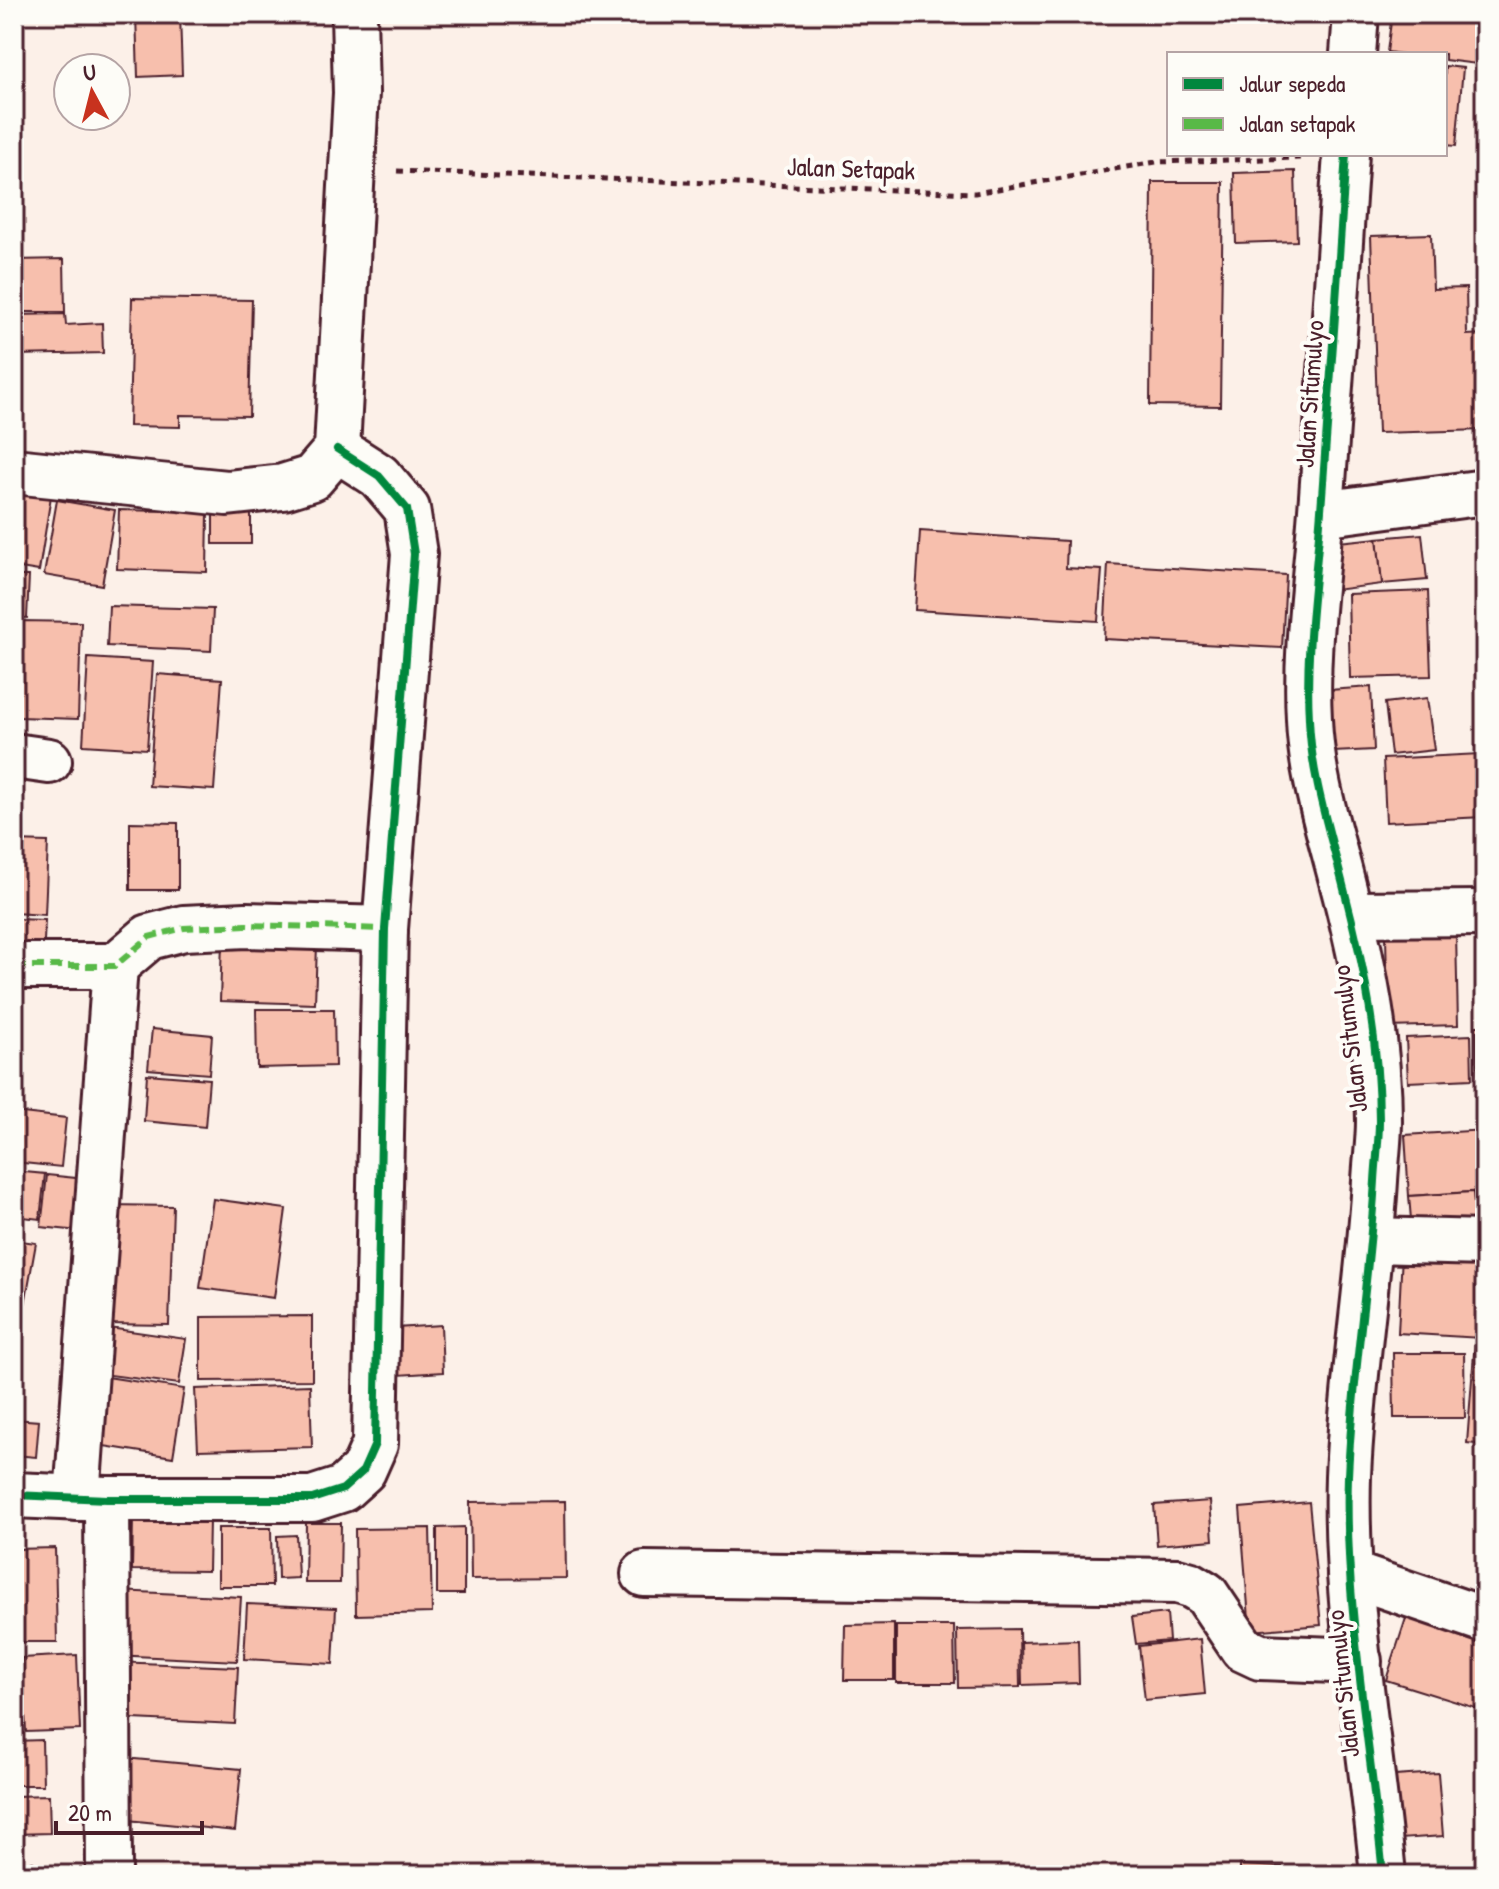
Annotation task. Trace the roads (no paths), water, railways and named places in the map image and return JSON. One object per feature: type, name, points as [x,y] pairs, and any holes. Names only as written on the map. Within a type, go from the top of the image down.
[{"type":"street","points":[[14,471],[227,493],[283,487],[312,478],[337,449],[356,93],[354,14]]},
{"type":"street","points":[[1353,52],[1356,14]]},
{"type":"street","name":"Jalan Situmulyo","points":[[1346,156],[1310,645],[1309,722],[1320,792],[1351,914],[1371,1012],[1376,1056],[1379,1123],[1348,1480],[1350,1574],[1383,1875]]},
{"type":"street","points":[[14,1495],[312,1499],[343,1489],[363,1471],[375,1444],[385,929],[414,554],[407,509],[379,476],[337,449]]},
{"type":"street","points":[[1321,514],[1485,492]]},
{"type":"street","points":[[1351,914],[1485,913]]},
{"type":"street","points":[[14,966],[115,966],[149,937],[184,928],[246,925],[385,929]]},
{"type":"street","points":[[109,1875],[92,1498],[115,966]]},
{"type":"street","points":[[1371,1240],[1485,1243]]},
{"type":"street","points":[[644,1574],[1177,1581],[1206,1594],[1243,1649],[1260,1657],[1359,1661]]},
{"type":"street","points":[[1350,1574],[1485,1620]]}]
